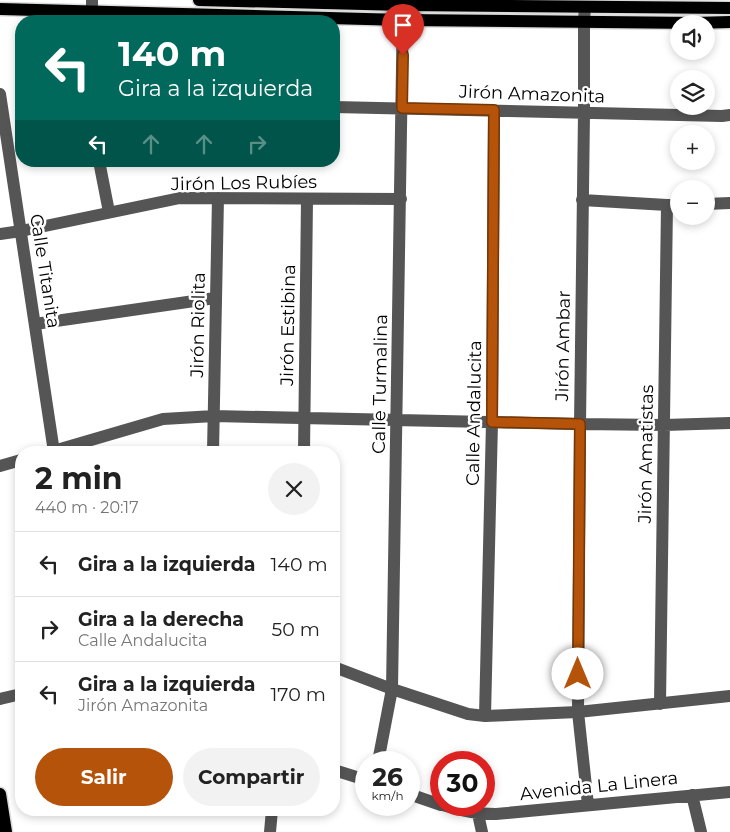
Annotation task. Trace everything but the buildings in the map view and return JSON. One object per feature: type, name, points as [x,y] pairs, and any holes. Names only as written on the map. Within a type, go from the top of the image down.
[{"type":"main road","points":[[199,0],[403,5],[730,8]]},
{"type":"main road","points":[[0,9],[230,15]]},
{"type":"main road","points":[[340,18],[730,22]]},
{"type":"main road","points":[[0,798],[6,832]]},
{"type":"street","name":"Calle Turmalina","points":[[380,751],[392,689],[403,5]]},
{"type":"street","name":"Jirón Ambar","points":[[585,6],[578,712],[588,805]]},
{"type":"street","name":"Calle Titanita","points":[[0,94],[52,446]]},
{"type":"street","name":"Jirón Amazonita","points":[[340,107],[730,115]]},
{"type":"street","name":"Calle Andalucita","points":[[485,716],[492,422],[494,110]]},
{"type":"street","points":[[100,167],[109,212]]},
{"type":"street","name":"Jirón Los Rubíes","points":[[0,234],[180,198],[401,199]]},
{"type":"street","name":"Jirón Riolita","points":[[213,446],[218,198]]},
{"type":"street","name":"Jirón Estibina","points":[[304,446],[307,199]]},
{"type":"street","points":[[582,200],[670,205]]},
{"type":"street","points":[[715,204],[730,203]]},
{"type":"street","name":"Jirón Amatistas","points":[[660,704],[664,424],[672,225]]},
{"type":"street","points":[[35,324],[215,298]]},
{"type":"street","points":[[73,446],[163,419],[214,416],[580,424],[730,422]]},
{"type":"street","points":[[0,466],[15,462]]},
{"type":"street","points":[[340,670],[468,714],[485,716],[578,712],[730,696]]},
{"type":"street","points":[[0,699],[15,695]]},
{"type":"street","points":[[340,772],[355,777]]},
{"type":"street","name":"Avenida La Linera","points":[[495,814],[730,792]]},
{"type":"street","points":[[692,795],[700,832]]},
{"type":"street","points":[[270,832],[271,816]]},
{"type":"street","points":[[478,816],[482,832]]},
{"type":"route","points":[[403,55],[402,108],[494,110],[492,422],[580,424],[578,674]]}]
